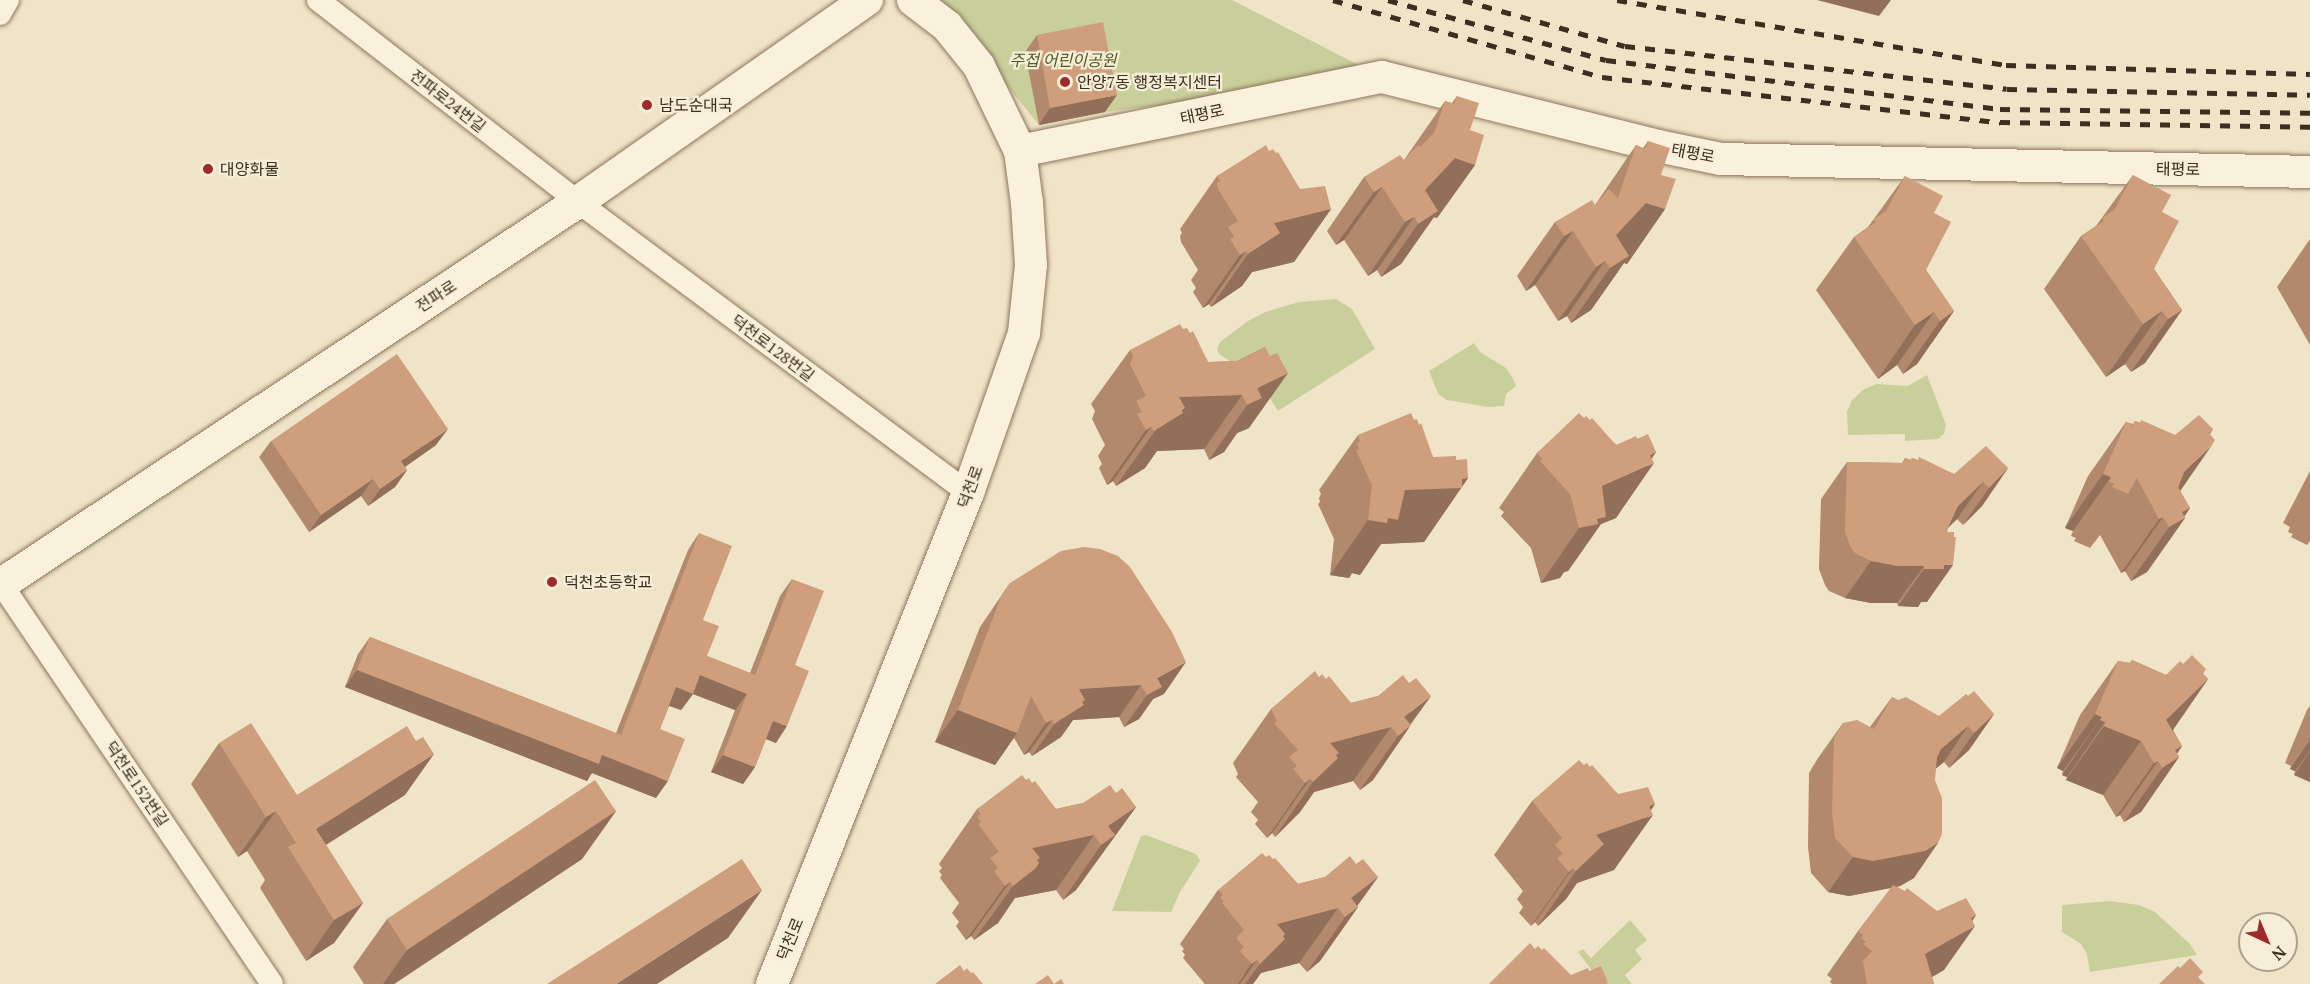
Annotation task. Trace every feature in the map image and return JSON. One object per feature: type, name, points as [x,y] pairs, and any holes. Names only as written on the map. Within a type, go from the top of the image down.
[{"type":"street","points":[[0,14],[8,0]]},
{"type":"street","name":"전파로24번길","points":[[318,0],[578,202]]},
{"type":"street","name":"전파로","points":[[1,583],[578,202],[867,0]]},
{"type":"street","name":"덕천로","points":[[772,984],[968,493],[1024,333],[1031,265],[1027,203],[1020,151],[978,66],[947,26],[913,0]]},
{"type":"street","name":"태평로","points":[[1020,151],[1382,77],[1658,146],[1721,159],[2310,172]]},
{"type":"street","name":"덕천로128번길","points":[[578,202],[968,493]]},
{"type":"street","name":"덕천로152번길","points":[[1,583],[272,984]]},
{"type":"green space","name":"주접 어린이공원","points":[[937,0],[1232,0],[1382,77],[1105,112],[1039,125]]},
{"type":"green space","points":[[1336,299],[1352,309],[1375,349],[1278,411],[1268,395],[1239,367],[1219,354],[1217,349],[1220,342],[1248,321],[1265,312],[1299,302]]},
{"type":"green space","points":[[1474,343],[1480,352],[1506,368],[1513,379],[1516,386],[1506,394],[1504,406],[1488,407],[1447,400],[1438,394],[1429,371]]},
{"type":"green space","points":[[1927,375],[1946,425],[1944,434],[1938,439],[1905,441],[1905,434],[1848,435],[1847,412],[1852,400],[1864,389],[1877,384],[1908,386]]},
{"type":"green space","points":[[1146,835],[1196,854],[1200,861],[1180,892],[1171,912],[1112,911],[1141,836]]},
{"type":"green space","points":[[2110,901],[2139,905],[2155,912],[2190,944],[2197,955],[2090,972],[2087,955],[2081,944],[2062,932],[2062,905]]},
{"type":"green space","points":[[1630,920],[1647,940],[1635,950],[1642,959],[1625,975],[1632,984],[1579,984],[1593,972],[1578,952],[1583,949],[1591,958]]},
{"type":"building","name":"안양7동 행정복지센터","points":[[1103,22],[1117,95],[1050,108],[1037,35]]},
{"type":"building","points":[[1457,96],[1479,103],[1470,130],[1484,135],[1475,165],[1455,158],[1425,190],[1438,211],[1418,224],[1414,217],[1405,222],[1382,187],[1374,192],[1364,177],[1400,155],[1404,160],[1418,145],[1420,147],[1434,133],[1445,101],[1454,104]]},
{"type":"building","points":[[1648,141],[1670,148],[1661,175],[1676,179],[1665,209],[1646,203],[1616,235],[1629,256],[1610,268],[1605,261],[1596,267],[1573,231],[1564,236],[1555,222],[1592,200],[1595,205],[1609,189],[1618,198],[1636,145],[1645,149]]},
{"type":"building","points":[[1266,145],[1269,151],[1273,149],[1276,153],[1278,152],[1300,189],[1325,186],[1331,209],[1274,223],[1280,233],[1248,254],[1246,251],[1240,255],[1230,239],[1234,237],[1228,227],[1238,221],[1218,189],[1217,183],[1220,181],[1217,176]]},
{"type":"building","points":[[2133,175],[2171,195],[2162,212],[2179,221],[2154,269],[2182,310],[2168,319],[2162,311],[2143,324],[2081,236],[2104,221],[2102,218],[2114,210]]},
{"type":"building","points":[[1905,176],[1943,196],[1934,213],[1951,222],[1926,270],[1954,311],[1940,321],[1934,312],[1915,325],[1854,237],[1876,222],[1874,219],[1886,211]]},
{"type":"building","points":[[1180,324],[1190,333],[1193,331],[1208,362],[1237,361],[1265,347],[1270,356],[1277,353],[1288,373],[1257,388],[1262,398],[1247,405],[1242,395],[1179,397],[1185,408],[1182,410],[1183,413],[1154,431],[1151,427],[1146,430],[1137,414],[1142,412],[1136,401],[1146,396],[1130,364],[1133,356],[1130,350]]},
{"type":"building","points":[[397,354],[448,429],[401,461],[407,470],[380,489],[373,479],[321,515],[271,441]]},
{"type":"building","points":[[1411,413],[1419,425],[1421,423],[1433,457],[1456,456],[1456,460],[1467,459],[1468,478],[1462,479],[1462,488],[1405,490],[1398,520],[1388,518],[1387,523],[1368,520],[1372,485],[1356,450],[1359,449],[1357,443],[1360,442],[1358,435]]},
{"type":"building","points":[[1579,413],[1584,418],[1586,416],[1590,420],[1592,418],[1616,445],[1636,436],[1637,439],[1648,434],[1656,452],[1650,455],[1654,463],[1602,486],[1606,517],[1597,519],[1598,524],[1579,528],[1570,494],[1540,461],[1542,459],[1537,453]]},
{"type":"building","points":[[2199,415],[2213,429],[2209,433],[2215,440],[2184,472],[2178,487],[2190,508],[2182,512],[2185,518],[2169,527],[2163,517],[2159,519],[2137,478],[2128,494],[2112,487],[2114,484],[2109,481],[2111,477],[2103,474],[2126,422],[2133,425],[2135,421],[2140,423],[2141,420],[2175,435]]},
{"type":"building","points":[[1986,446],[2008,468],[1989,488],[1983,482],[1958,506],[1946,532],[1954,532],[1954,537],[1956,537],[1953,565],[1944,565],[1944,569],[1897,566],[1871,561],[1855,553],[1851,548],[1845,532],[1847,462],[1903,463],[1905,458],[1918,460],[1919,457],[1954,474]]},
{"type":"building","points":[[699,533],[732,546],[703,620],[719,626],[707,656],[755,675],[792,579],[824,591],[795,665],[809,671],[787,726],[773,721],[755,767],[723,755],[747,694],[700,675],[693,694],[676,687],[660,729],[685,739],[668,781],[602,755],[599,764],[357,670],[370,637],[621,735]]},
{"type":"building","points":[[1084,547],[1100,549],[1118,556],[1130,567],[1172,632],[1186,662],[1157,678],[1162,687],[1147,695],[1141,685],[1079,689],[1085,700],[1082,702],[1084,705],[1054,724],[1052,720],[1046,723],[1031,696],[1017,733],[958,710],[1002,594],[1010,583],[1061,551]]},
{"type":"building","points":[[2192,655],[2206,669],[2202,673],[2208,679],[2166,720],[2182,746],[2175,750],[2179,757],[2162,768],[2158,761],[2154,763],[2141,741],[2104,726],[2105,722],[2100,720],[2102,717],[2095,714],[2118,661],[2131,663],[2132,660],[2166,675],[2180,661],[2183,664]]},
{"type":"building","points":[[1315,671],[1319,677],[1322,674],[1326,679],[1329,676],[1351,703],[1378,696],[1403,675],[1409,683],[1416,678],[1431,696],[1404,717],[1411,725],[1398,736],[1391,727],[1330,743],[1339,753],[1336,755],[1338,758],[1313,782],[1310,779],[1305,783],[1293,769],[1297,766],[1289,757],[1298,750],[1274,723],[1277,721],[1271,709]]},
{"type":"building","points":[[1974,691],[1994,714],[1974,733],[1968,726],[1941,749],[1937,757],[1935,780],[1942,798],[1942,834],[1938,843],[1925,851],[1873,861],[1853,857],[1835,838],[1832,812],[1834,738],[1843,723],[1857,720],[1874,729],[1892,697],[1898,700],[1906,697],[1939,716],[1966,694],[1968,696]]},
{"type":"building","points":[[251,723],[297,795],[407,726],[416,741],[423,737],[434,754],[316,829],[363,903],[334,920],[288,847],[296,843],[276,811],[266,817],[219,743]]},
{"type":"building","points":[[1579,760],[1584,765],[1587,763],[1590,767],[1592,765],[1618,794],[1648,787],[1655,804],[1649,806],[1653,815],[1596,835],[1604,844],[1576,871],[1573,868],[1569,872],[1557,858],[1563,854],[1555,845],[1562,838],[1532,801]]},
{"type":"building","points":[[1022,775],[1026,780],[1029,778],[1032,783],[1035,781],[1056,809],[1083,803],[1110,785],[1116,793],[1122,788],[1136,807],[1108,826],[1115,835],[1101,845],[1094,835],[1032,848],[1040,858],[1037,860],[1039,863],[1036,868],[1013,886],[1010,882],[1005,886],[994,871],[998,868],[990,858],[999,852],[978,824],[981,822],[977,817],[981,814],[977,809]]},
{"type":"building","points":[[595,780],[616,811],[407,950],[387,919]]},
{"type":"building","points":[[1262,853],[1266,857],[1269,855],[1275,858],[1298,884],[1325,877],[1350,856],[1356,864],[1363,859],[1378,877],[1351,898],[1358,907],[1345,917],[1338,908],[1277,924],[1285,934],[1283,936],[1285,939],[1260,964],[1257,960],[1252,964],[1240,951],[1244,947],[1236,938],[1244,930],[1222,903],[1224,902],[1220,897],[1223,895],[1218,890]]},
{"type":"building","points":[[742,859],[762,890],[616,984],[547,984]]},
{"type":"building","points":[[1893,885],[1905,891],[1907,888],[1937,911],[1966,898],[1976,915],[1971,918],[1975,926],[1925,954],[1934,984],[1867,984],[1863,961],[1872,951],[1863,944],[1866,942],[1858,931]]},
{"type":"building","points":[[1530,943],[1535,949],[1538,946],[1542,950],[1544,948],[1571,975],[1588,968],[1589,971],[1601,966],[1608,983],[1489,984]]},
{"type":"building","points":[[2190,958],[2203,972],[2198,977],[2205,984],[2159,984],[2178,966],[2180,968]]},
{"type":"building","points":[[960,965],[964,971],[967,968],[971,973],[973,972],[983,984],[935,984]]},
{"type":"building","points":[[1048,975],[1054,984],[1035,984]]},
{"type":"building","points":[[1061,979],[1064,984],[1054,984]]},
{"type":"railway","points":[[1333,0],[1602,77],[2000,122],[2310,127]]},
{"type":"railway","points":[[1388,0],[1606,60],[2000,109],[2310,113]]},
{"type":"railway","points":[[1463,0],[1625,46],[2007,89],[2310,95]]},
{"type":"railway","points":[[1617,0],[2006,65],[2310,74]]},
{"type":"place","name":"안양7동 행정복지센터","points":[[1065,82]]},
{"type":"place","name":"남도순대국","points":[[647,105]]},
{"type":"place","name":"대양화물","points":[[208,169]]},
{"type":"place","name":"덕천초등학교","points":[[552,582]]}]
